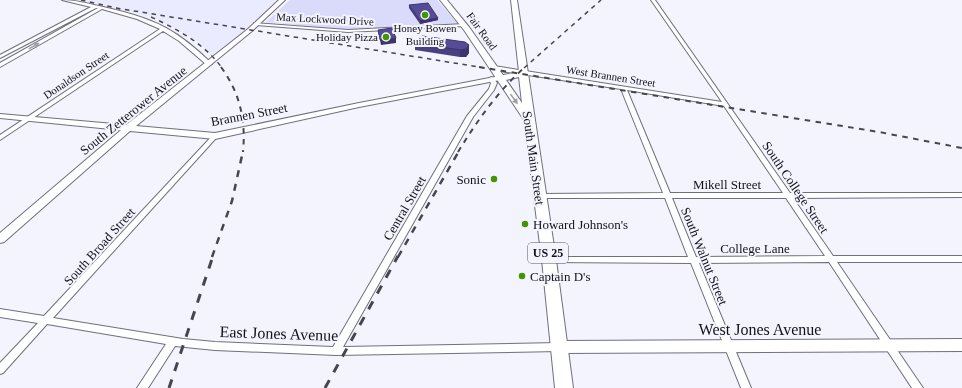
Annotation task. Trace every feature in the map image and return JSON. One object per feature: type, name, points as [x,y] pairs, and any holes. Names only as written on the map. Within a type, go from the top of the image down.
[{"type":"main road","name":"Fair Road","points":[[443,0],[465,26],[494,68],[495,78],[529,119]]},
{"type":"main road","name":"South Main Street","points":[[514,0],[549,260],[564,388]]},
{"type":"main road","points":[[495,78],[523,74]]},
{"type":"street","points":[[64,0],[130,15],[164,28],[209,64]]},
{"type":"street","name":"South Zetterower Avenue","points":[[0,239],[128,128],[209,64],[282,0]]},
{"type":"street","name":"South College Street","points":[[653,0],[788,195],[918,388]]},
{"type":"street","points":[[0,57],[94,7]]},
{"type":"street","points":[[0,65],[101,8]]},
{"type":"street","name":"Max Lockwood Drive","points":[[256,24],[348,31],[465,26]]},
{"type":"street","name":"Donaldson Street","points":[[0,138],[164,28]]},
{"type":"street","name":"West Brannen Street","points":[[494,68],[523,74],[725,104]]},
{"type":"street","name":"Brannen Street","points":[[0,116],[215,136],[262,124],[495,78]]},
{"type":"street","name":"Central Street","points":[[336,351],[470,116],[492,89],[495,78]]},
{"type":"street","name":"South Walnut Street","points":[[623,88],[746,388]]},
{"type":"street","name":"South Broad Street","points":[[0,370],[47,321],[215,136]]},
{"type":"street","name":"Mikell Street","points":[[540,196],[962,195]]},
{"type":"street","name":"College Lane","points":[[549,260],[962,259]]},
{"type":"street","name":"East Jones Avenue","points":[[0,313],[173,341],[215,346],[336,351],[559,347]]},
{"type":"street","points":[[142,388],[173,341]]},
{"type":"street","name":"West Jones Avenue","points":[[559,347],[962,345]]},
{"type":"shaded area","points":[[81,0],[282,0],[215,59],[202,45],[191,37],[165,23],[149,17]]},
{"type":"shaded area","points":[[290,0],[437,0],[458,24],[352,30],[266,22]]},
{"type":"building","name":"Honey Bowen Building","points":[[428,3],[438,18],[420,21],[409,5]]},
{"type":"building","points":[[392,28],[396,38],[380,40],[378,30]]},
{"type":"building","points":[[422,36],[465,42],[469,45],[466,49],[460,50],[415,43]]},
{"type":"railway","points":[[81,0],[120,9]]},
{"type":"railway","points":[[524,68],[601,0]]},
{"type":"railway","points":[[116,8],[485,68]]},
{"type":"railway","points":[[151,17],[199,44],[222,68]]},
{"type":"railway","points":[[221,67],[233,87],[240,107],[244,129],[243,152]]},
{"type":"railway","points":[[479,67],[518,73]]},
{"type":"railway","points":[[518,73],[525,67]]},
{"type":"railway","points":[[458,152],[488,107],[518,73]]},
{"type":"railway","points":[[518,73],[879,132],[962,148]]},
{"type":"railway","points":[[212,257],[232,201],[243,151]]},
{"type":"railway","points":[[398,257],[459,151]]},
{"type":"railway","points":[[169,388],[213,256]]},
{"type":"railway","points":[[325,388],[398,256]]},
{"type":"place","name":"Honey Bowen Building","points":[[425,15]]},
{"type":"place","name":"Holiday Pizza","points":[[386,37]]},
{"type":"place","name":"Sonic","points":[[494,179]]},
{"type":"place","name":"Howard Johnson's","points":[[525,224]]},
{"type":"place","name":"Captain D's","points":[[522,276]]}]
